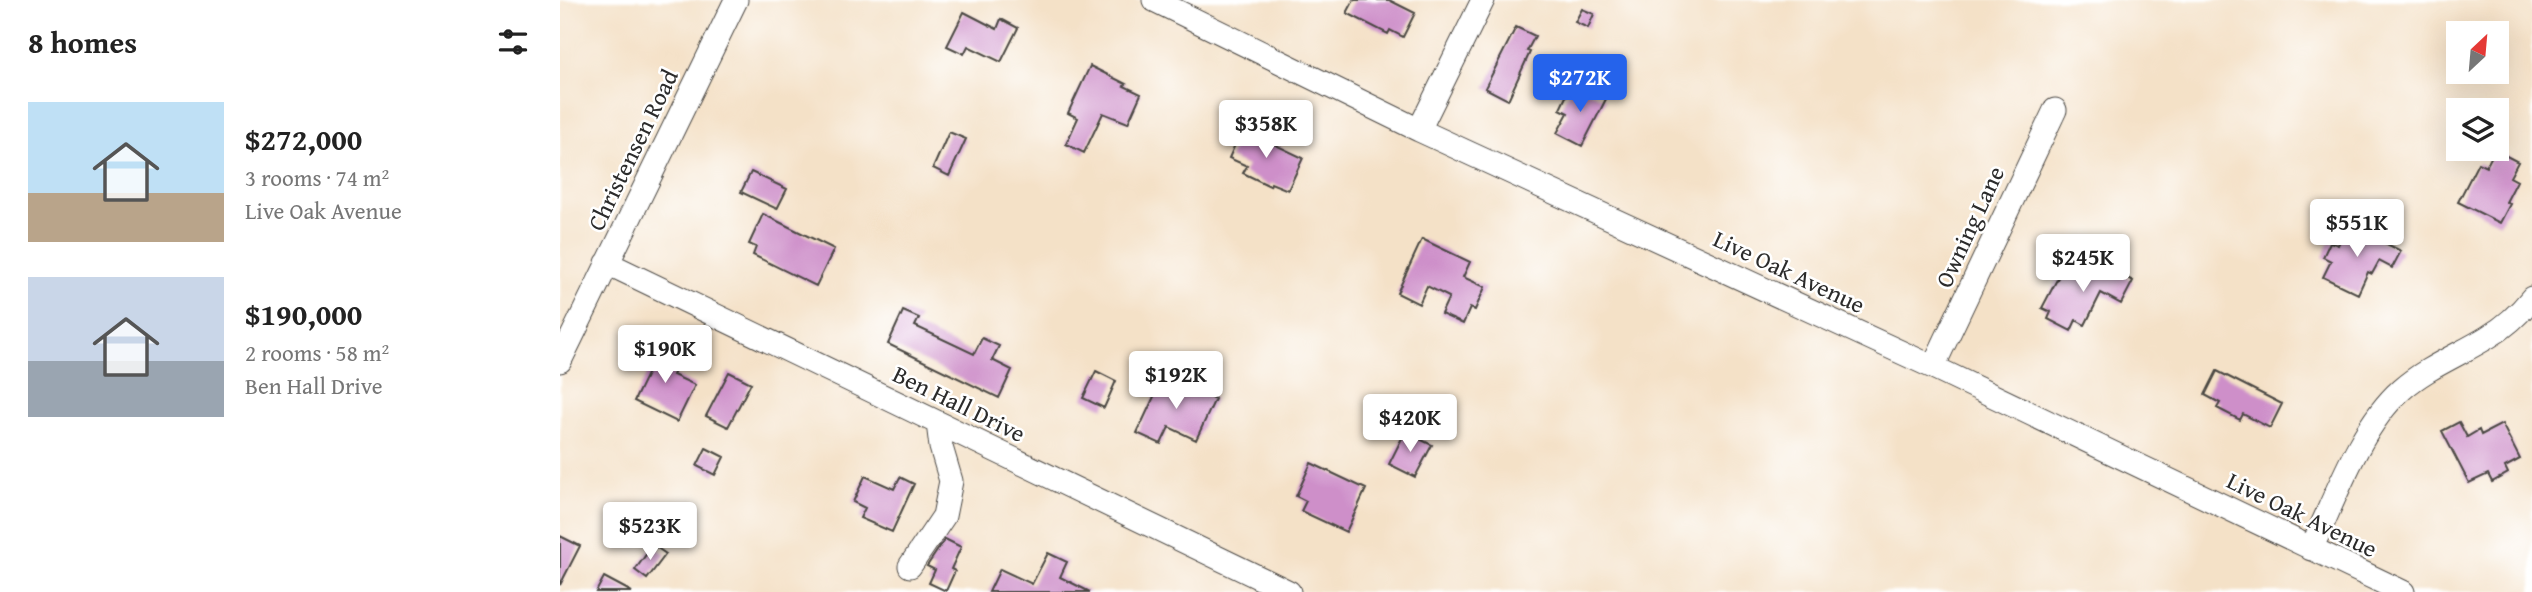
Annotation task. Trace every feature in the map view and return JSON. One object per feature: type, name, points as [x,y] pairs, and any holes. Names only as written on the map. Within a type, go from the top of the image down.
[{"type":"street","name":"Christensen Road","points":[[560,361],[736,0]]},
{"type":"street","name":"Live Oak Avenue","points":[[1154,0],[1419,130],[1933,367],[2403,592]]},
{"type":"street","points":[[1419,130],[1483,0]]},
{"type":"street","name":"Owning Lane","points":[[1933,367],[2055,110]]},
{"type":"street","name":"Ben Hall Drive","points":[[607,263],[1289,592]]},
{"type":"street","points":[[2311,549],[2377,415],[2400,390],[2425,371],[2490,337],[2532,298]]},
{"type":"street","points":[[910,566],[944,516],[951,481],[941,447],[939,423]]},
{"type":"building","points":[[1354,0],[1389,0],[1415,13],[1403,37],[1390,30],[1388,34],[1347,13]]},
{"type":"building","points":[[1582,9],[1594,14],[1588,28],[1575,22]]},
{"type":"building","points":[[964,12],[997,29],[1001,19],[1018,28],[1001,62],[968,46],[964,54],[947,46]]},
{"type":"building","points":[[1516,27],[1535,36],[1508,100],[1485,88]]},
{"type":"building","points":[[1090,66],[1141,94],[1128,123],[1103,113],[1084,153],[1066,144],[1078,118],[1068,113]]},
{"type":"building","points":[[1572,84],[1606,99],[1582,146],[1557,133],[1568,113],[1560,109]]},
{"type":"building","points":[[1242,129],[1303,158],[1288,190],[1271,183],[1270,186],[1243,173],[1247,166],[1229,158]]},
{"type":"building","points":[[949,132],[966,139],[949,176],[933,168]]},
{"type":"building","points":[[2509,157],[2518,162],[2510,177],[2517,181],[2506,202],[2510,204],[2500,223],[2458,202],[2478,163],[2486,167],[2489,161],[2509,161]]},
{"type":"building","points":[[751,172],[787,189],[777,209],[741,192]]},
{"type":"building","points":[[763,214],[834,249],[816,286],[753,255],[756,247],[749,244]]},
{"type":"building","points":[[2348,225],[2401,251],[2392,268],[2379,261],[2372,274],[2368,272],[2358,294],[2323,277],[2331,261],[2323,257],[2330,242],[2338,245]]},
{"type":"building","points":[[1422,239],[1470,262],[1463,277],[1485,287],[1475,310],[1470,308],[1463,324],[1441,314],[1449,297],[1427,286],[1419,304],[1397,293]]},
{"type":"building","points":[[2076,265],[2097,276],[2103,265],[2133,281],[2121,304],[2101,293],[2085,325],[2076,320],[2071,331],[2048,319],[2051,312],[2042,308],[2063,268],[2072,272]]},
{"type":"building","points":[[903,311],[919,318],[915,326],[974,354],[982,338],[999,346],[992,360],[1012,370],[999,398],[888,344]]},
{"type":"building","points":[[663,341],[685,351],[673,375],[695,385],[677,422],[634,401]]},
{"type":"building","points":[[1096,371],[1116,381],[1104,408],[1083,398]]},
{"type":"building","points":[[2217,371],[2282,404],[2270,428],[2243,414],[2240,420],[2217,408],[2220,403],[2205,395]]},
{"type":"building","points":[[729,372],[751,383],[728,427],[706,416]]},
{"type":"building","points":[[1164,375],[1215,399],[1196,440],[1169,427],[1161,444],[1137,433]]},
{"type":"building","points":[[2459,422],[2467,437],[2479,430],[2481,435],[2502,424],[2520,459],[2505,467],[2508,473],[2492,482],[2488,474],[2469,483],[2442,431]]},
{"type":"building","points":[[1405,432],[1432,445],[1415,477],[1389,464]]},
{"type":"building","points":[[706,448],[724,457],[715,475],[697,466]]},
{"type":"building","points":[[1311,463],[1366,489],[1346,532],[1301,511],[1306,501],[1296,496]]},
{"type":"building","points":[[865,476],[894,489],[900,477],[914,484],[892,532],[860,518],[865,508],[853,502]]},
{"type":"building","points":[[560,536],[580,546],[560,585]]},
{"type":"building","points":[[945,539],[961,547],[951,569],[955,571],[946,591],[929,583],[935,570],[927,566]]},
{"type":"building","points":[[653,545],[666,554],[647,579],[635,570]]},
{"type":"building","points":[[1048,553],[1067,562],[1060,577],[1090,592],[989,592],[1000,569],[1032,584]]},
{"type":"building","points":[[604,577],[632,592],[596,592]]}]
